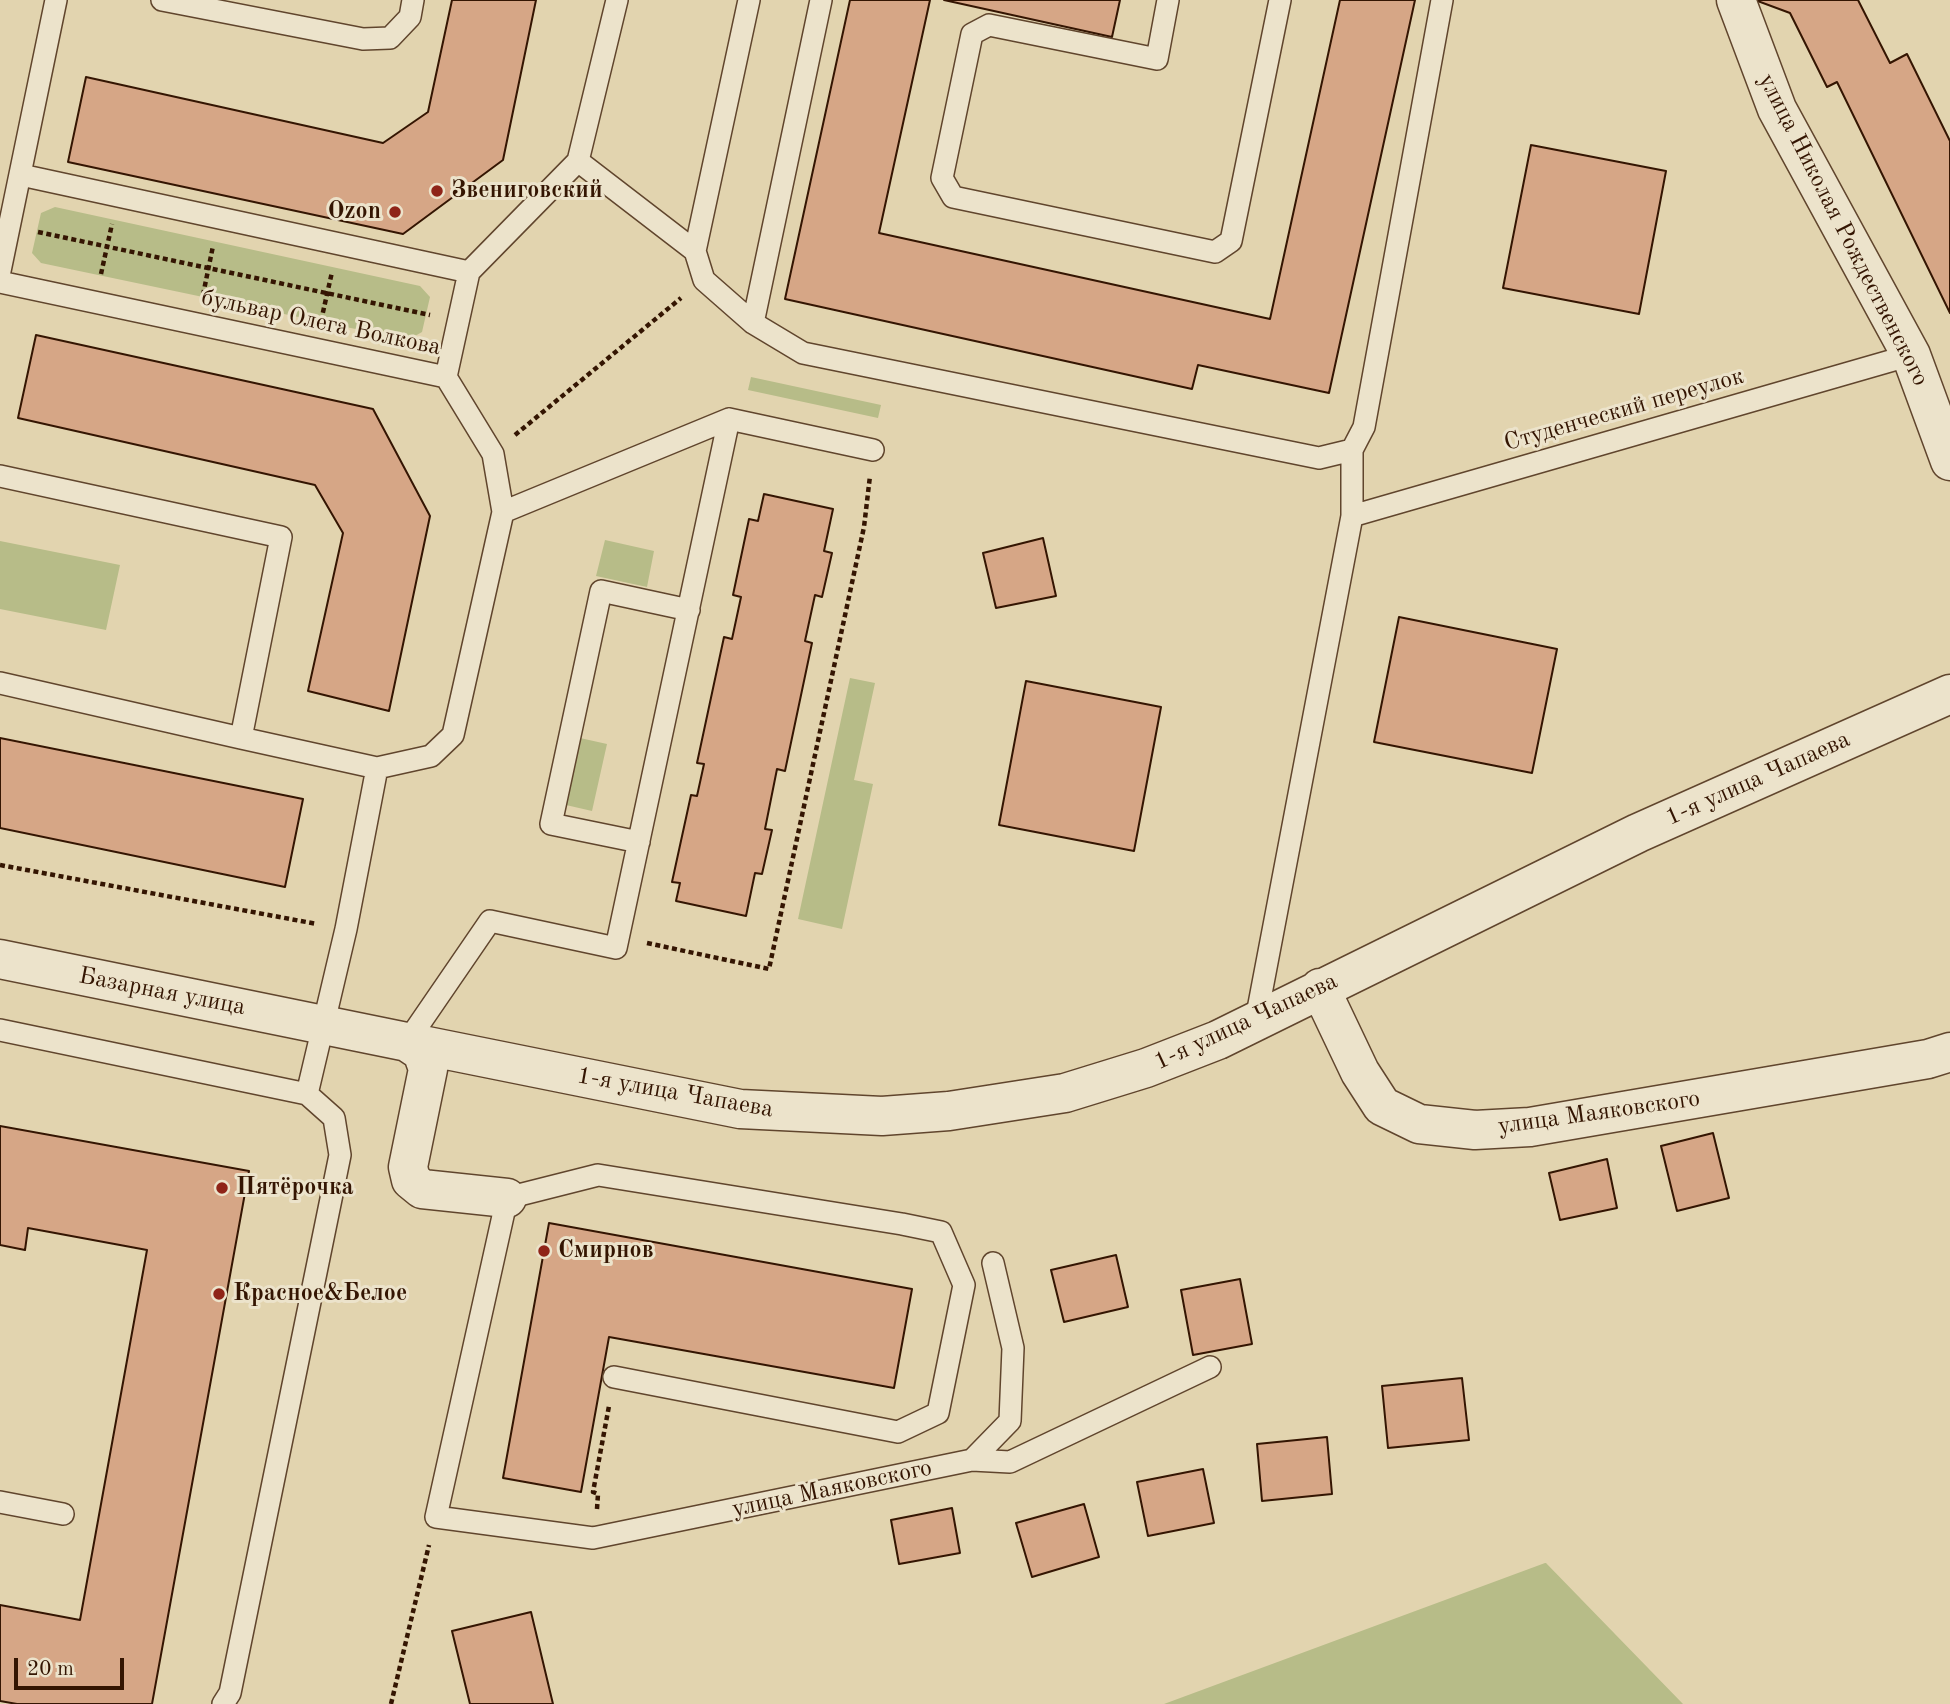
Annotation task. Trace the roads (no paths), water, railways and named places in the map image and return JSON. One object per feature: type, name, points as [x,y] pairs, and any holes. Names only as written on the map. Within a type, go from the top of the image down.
[{"type":"street","name":"улица Николая Рождественского","points":[[1736,0],[1777,109],[1911,355],[1950,461]]},
{"type":"street","name":"1-я улица Чапаева","points":[[407,1042],[740,1109],[882,1116],[950,1111],[1065,1093],[1191,1051],[1638,833],[1950,694]]},
{"type":"street","name":"Базарная улица","points":[[0,959],[407,1042]]},
{"type":"street","name":"улица Маяковского","points":[[1320,988],[1360,1072],[1382,1105],[1419,1124],[1475,1130],[1530,1127],[1928,1059],[1950,1052]]},
{"type":"street","points":[[407,1042],[422,1052],[428,1069],[408,1167],[411,1180],[422,1189],[507,1198]]},
{"type":"lane","points":[[0,271],[56,0]]},
{"type":"lane","points":[[162,0],[363,39],[390,38],[410,17],[413,0]]},
{"type":"lane","points":[[21,175],[469,272],[578,161],[617,0]]},
{"type":"lane","points":[[749,0],[695,251],[704,280],[753,323],[803,353],[1319,458],[1352,450]]},
{"type":"lane","points":[[753,323],[821,0]]},
{"type":"lane","points":[[1168,0],[1157,59],[989,25],[972,34],[942,178],[953,197],[1215,253],[1231,241],[1280,0]]},
{"type":"lane","points":[[1256,1020],[1352,516],[1352,450],[1364,427],[1442,0]]},
{"type":"lane","points":[[578,161],[695,251]]},
{"type":"lane","name":"бульвар Олега Волкова","points":[[0,282],[446,377],[469,272]]},
{"type":"lane","name":"Студенческий переулок","points":[[1352,516],[1911,355]]},
{"type":"lane","points":[[0,683],[377,768],[431,756],[453,735],[503,512],[493,454],[446,377]]},
{"type":"lane","points":[[503,512],[729,418],[873,450]]},
{"type":"lane","points":[[407,1042],[490,921],[616,948],[729,418]]},
{"type":"lane","points":[[0,476],[281,537],[241,738]]},
{"type":"lane","points":[[639,842],[551,824],[562,769],[601,591],[688,610]]},
{"type":"lane","points":[[307,1094],[346,929],[377,768]]},
{"type":"lane","points":[[0,1030],[307,1094],[334,1118],[340,1155],[230,1693],[223,1704]]},
{"type":"lane","points":[[507,1198],[598,1175],[902,1224],[941,1232],[964,1285],[938,1413],[898,1432],[614,1377]]},
{"type":"lane","name":"улица Маяковского","points":[[507,1198],[436,1517],[593,1538],[972,1460],[1010,1462],[1210,1367]]},
{"type":"lane","points":[[972,1460],[1010,1421],[1013,1348],[993,1263]]},
{"type":"lane","points":[[0,1502],[63,1514]]},
{"type":"place","name":"Звениговский","points":[[437,191]]},
{"type":"place","name":"Ozon","points":[[395,212]]},
{"type":"place","name":"Пятёрочка","points":[[222,1188]]},
{"type":"place","name":"Смирнов","points":[[544,1251]]},
{"type":"place","name":"Красное&Белое","points":[[219,1294]]}]
